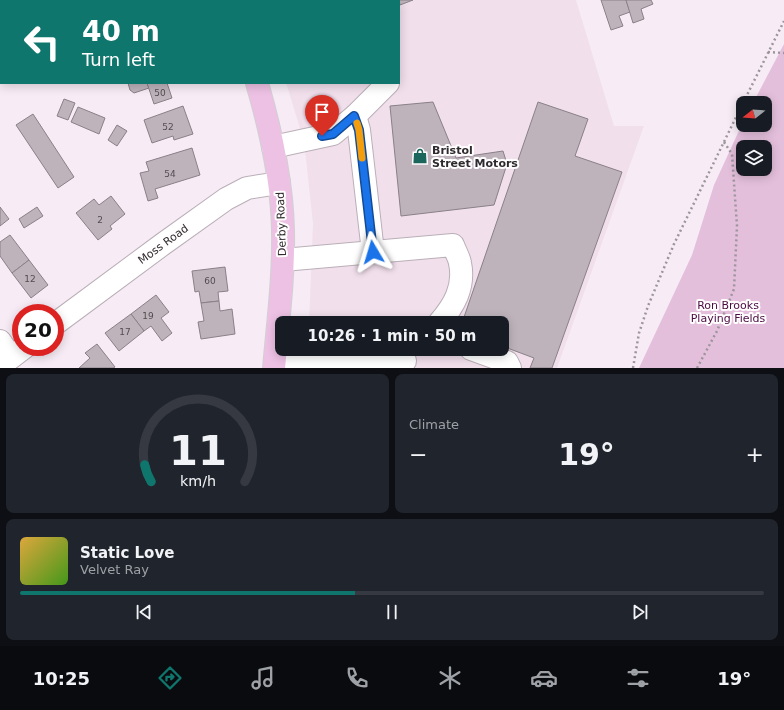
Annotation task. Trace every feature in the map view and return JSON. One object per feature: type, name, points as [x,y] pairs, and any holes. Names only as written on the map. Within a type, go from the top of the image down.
[{"type":"main road","name":"Derby Road","points":[[257,84],[273,147],[279,183],[283,230],[283,260],[274,366]]},
{"type":"street","points":[[273,147],[333,134],[387,84]]},
{"type":"street","points":[[354,116],[359,130],[373,252]]},
{"type":"street","name":"Moss Road","points":[[64,317],[156,248],[234,194],[254,186],[279,183]]},
{"type":"street","points":[[283,260],[453,245],[460,263],[461,278],[457,299],[451,310],[445,316]]},
{"type":"street","points":[[490,356],[507,362],[510,368]]},
{"type":"street","points":[[274,366],[408,359]]},
{"type":"path","points":[[746,96],[784,21]]},
{"type":"path","points":[[768,52],[784,53]]},
{"type":"path","points":[[633,367],[639,333],[648,306],[674,244],[736,117]]},
{"type":"path","points":[[697,368],[717,331],[734,289],[737,226],[732,154],[724,142]]},
{"type":"shaded area","points":[[400,0],[576,0],[614,126],[644,126],[557,368],[305,368],[306,356],[509,356],[509,316],[309,316],[313,224],[304,141],[286,84],[400,84]]},
{"type":"green space","name":"Ron Brooks Playing Fields","points":[[784,44],[784,368],[639,368],[692,255],[714,185],[738,132],[772,132],[772,96],[757,96]]},
{"type":"building","points":[[400,0],[413,0],[400,5]]},
{"type":"building","points":[[601,0],[626,0],[630,12],[619,16],[623,26],[611,30]]},
{"type":"building","points":[[626,0],[651,0],[653,4],[641,9],[644,19],[633,23]]},
{"type":"building","points":[[128,84],[147,84],[149,88],[134,93],[130,90]]},
{"type":"building","points":[[147,84],[167,84],[172,98],[154,104]]},
{"type":"building","points":[[64,99],[75,103],[68,120],[57,116]]},
{"type":"building","points":[[433,102],[456,158],[503,151],[507,164],[494,205],[401,216],[390,106]]},
{"type":"building","points":[[538,102],[588,119],[575,156],[622,172],[552,368],[530,368],[534,358],[509,349],[509,316],[464,316]]},
{"type":"building","points":[[183,106],[193,134],[174,140],[173,136],[152,143],[144,120]]},
{"type":"building","points":[[78,107],[105,118],[99,134],[71,122]]},
{"type":"building","points":[[33,114],[74,177],[58,188],[16,125]]},
{"type":"building","points":[[117,125],[127,131],[117,146],[108,140]]},
{"type":"building","points":[[192,148],[200,175],[155,189],[158,198],[148,201],[140,173],[149,171],[146,162]]},
{"type":"building","points":[[111,196],[125,214],[110,226],[112,229],[98,240],[76,213],[94,199],[99,205]]},
{"type":"building","points":[[0,207],[9,219],[0,226]]},
{"type":"building","points":[[37,207],[43,216],[24,228],[19,219]]},
{"type":"building","points":[[10,235],[29,260],[12,273],[0,256],[0,242]]},
{"type":"building","points":[[29,260],[48,285],[31,298],[12,273]]},
{"type":"building","points":[[225,267],[228,291],[218,292],[219,301],[201,303],[199,291],[195,292],[192,271]]},
{"type":"building","points":[[156,295],[169,312],[161,318],[172,333],[162,341],[151,326],[144,331],[131,314]]},
{"type":"building","points":[[219,301],[220,311],[232,309],[235,334],[201,339],[198,322],[204,321],[201,303]]},
{"type":"building","points":[[131,314],[144,331],[119,351],[105,333]]},
{"type":"building","points":[[97,344],[115,367],[79,368],[90,358],[85,353]]},
{"type":"slow traffic","points":[[357,123],[362,158]]},
{"type":"place","name":"Bristol Street Motors","points":[[420,156]]},
{"type":"route","points":[[322,136],[333,134],[354,116],[359,130],[373,252]]}]
